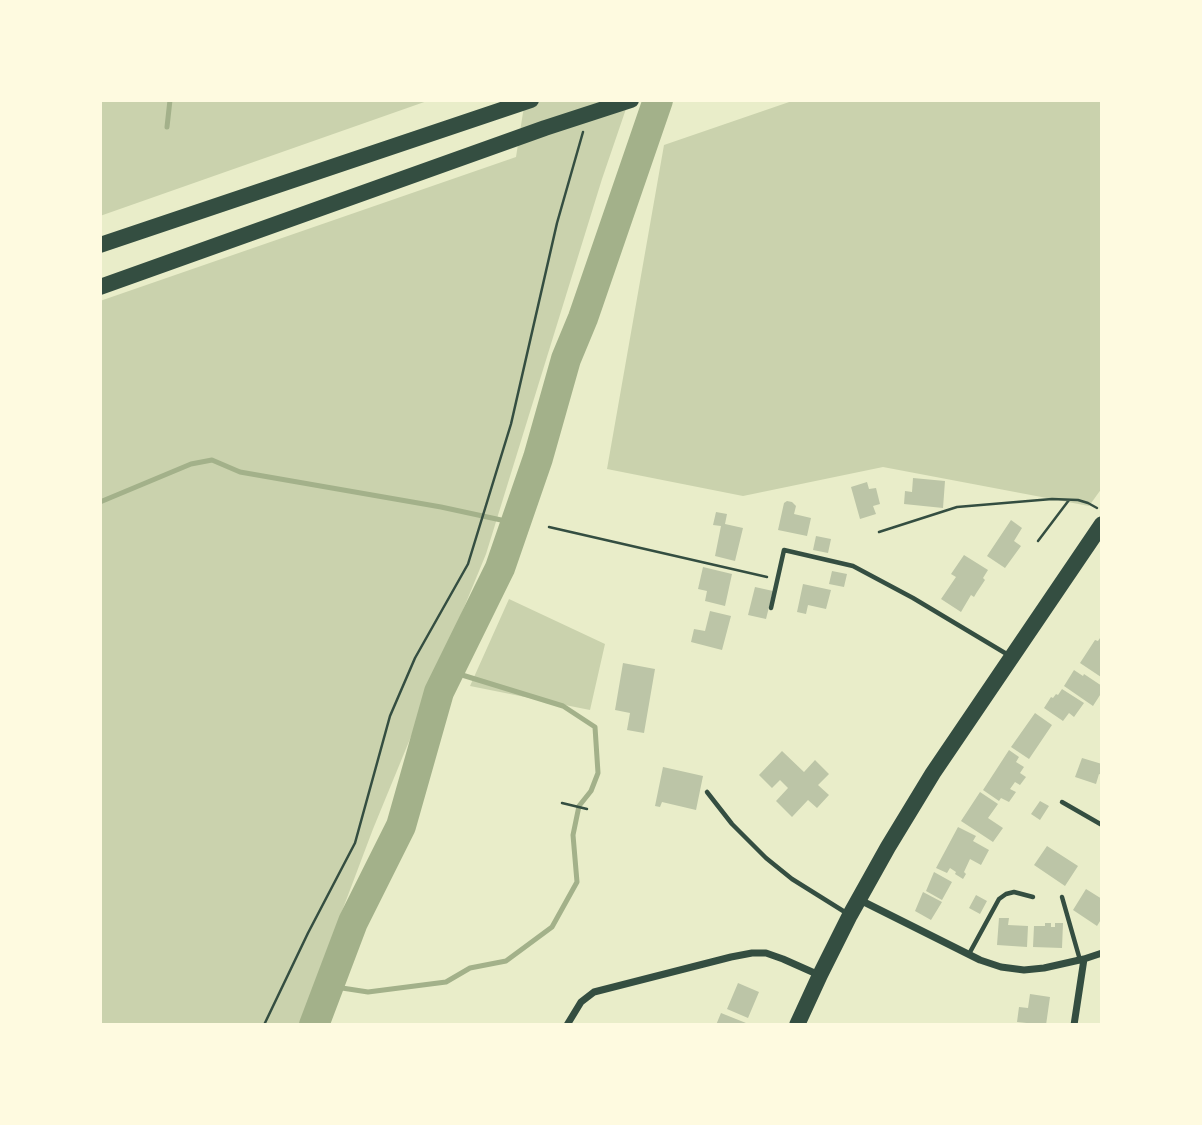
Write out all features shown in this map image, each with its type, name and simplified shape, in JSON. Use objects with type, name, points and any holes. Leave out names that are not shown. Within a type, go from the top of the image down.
[{"type":"highway","points":[[100,245],[531,100]]},
{"type":"highway","points":[[100,287],[545,128],[631,100]]},
{"type":"highway","points":[[797,1025],[850,915],[888,846],[933,773],[1102,524]]},
{"type":"street","points":[[860,899],[969,954],[1001,967],[1024,970],[1082,960],[1102,953]]},
{"type":"street","points":[[567,1025],[581,1002],[594,992],[752,953],[766,953],[820,975]]},
{"type":"street","points":[[1074,1025],[1082,960]]},
{"type":"lane","points":[[771,608],[784,550],[853,566],[913,598],[1012,658]]},
{"type":"lane","points":[[706,792],[732,824],[766,858],[792,879],[850,915]]},
{"type":"lane","points":[[1062,802],[1102,825]]},
{"type":"lane","points":[[969,954],[999,899],[1014,892],[1033,897]]},
{"type":"lane","points":[[1062,897],[1082,960]]},
{"type":"path","points":[[264,1025],[355,842],[390,716],[415,658],[468,564],[511,424],[557,223],[583,132]]},
{"type":"path","points":[[879,532],[957,507],[1024,500],[1069,500],[1088,503],[1102,512]]},
{"type":"path","points":[[1038,541],[1069,500]]},
{"type":"path","points":[[549,527],[777,579]]},
{"type":"path","points":[[562,803],[587,809]]},
{"type":"green space","points":[[100,100],[430,100],[100,216]]},
{"type":"green space","points":[[525,100],[629,100],[486,554],[373,829],[299,1025],[100,1025],[100,301],[516,157]]},
{"type":"green space","points":[[795,100],[1102,100],[1102,488],[1089,506],[883,467],[743,496],[607,469],[664,145]]},
{"type":"green space","points":[[509,599],[605,644],[590,710],[470,686]]},
{"type":"building","points":[[913,478],[945,481],[943,508],[904,504],[905,491],[912,492]]},
{"type":"building","points":[[867,482],[869,489],[876,488],[880,504],[873,506],[876,514],[860,519],[851,487]]},
{"type":"building","points":[[787,501],[796,506],[794,514],[811,518],[807,536],[778,530],[784,503]]},
{"type":"building","points":[[716,512],[727,514],[725,524],[743,528],[735,561],[715,556],[721,526],[713,525]]},
{"type":"building","points":[[1011,520],[1022,528],[1014,541],[1021,546],[1005,568],[987,556]]},
{"type":"building","points":[[816,536],[831,539],[828,553],[813,550]]},
{"type":"building","points":[[964,555],[988,570],[983,578],[985,580],[974,597],[971,595],[961,612],[941,599],[956,577],[951,574]]},
{"type":"building","points":[[703,567],[732,574],[725,606],[705,601],[707,591],[698,589]]},
{"type":"building","points":[[832,571],[847,574],[844,587],[829,584]]},
{"type":"building","points":[[803,584],[831,590],[826,609],[808,605],[806,614],[797,612]]},
{"type":"building","points":[[755,587],[773,591],[766,619],[748,615]]},
{"type":"building","points":[[710,611],[731,616],[722,650],[691,642],[694,629],[705,631]]},
{"type":"building","points":[[1102,635],[1101,677],[1080,663],[1095,640],[1098,641]]},
{"type":"building","points":[[623,663],[655,669],[644,733],[627,730],[630,713],[615,710]]},
{"type":"building","points":[[1074,670],[1102,686],[1102,692],[1093,706],[1064,686]]},
{"type":"building","points":[[1062,689],[1084,703],[1074,717],[1069,713],[1063,721],[1044,708],[1051,697],[1058,695]]},
{"type":"building","points":[[1035,713],[1052,725],[1029,759],[1011,747]]},
{"type":"building","points":[[1009,750],[1019,757],[1016,762],[1024,767],[1020,773],[1026,777],[1020,785],[1015,782],[1010,789],[1016,792],[1009,802],[1001,798],[999,801],[983,790]]},
{"type":"building","points":[[782,751],[804,772],[815,760],[829,774],[818,785],[829,795],[817,808],[808,800],[792,817],[776,801],[788,788],[780,780],[772,788],[759,775]]},
{"type":"building","points":[[1082,758],[1102,764],[1102,775],[1099,774],[1096,784],[1075,777]]},
{"type":"building","points":[[663,767],[703,776],[696,810],[662,802],[660,807],[655,806]]},
{"type":"building","points":[[980,792],[998,804],[988,818],[1003,828],[993,842],[961,821]]},
{"type":"building","points":[[1040,801],[1049,806],[1040,820],[1031,814]]},
{"type":"building","points":[[958,827],[976,836],[973,841],[989,850],[981,865],[970,859],[963,879],[950,868],[947,873],[936,868]]},
{"type":"building","points":[[1047,846],[1078,866],[1065,886],[1034,865]]},
{"type":"building","points":[[934,872],[952,882],[942,900],[926,891]]},
{"type":"building","points":[[1086,889],[1102,899],[1102,918],[1097,926],[1073,910]]},
{"type":"building","points":[[923,892],[942,902],[931,920],[915,911]]},
{"type":"building","points":[[976,895],[987,901],[980,914],[969,908]]},
{"type":"building","points":[[999,918],[1009,918],[1008,925],[1028,926],[1027,947],[997,945]]},
{"type":"building","points":[[1045,923],[1051,923],[1051,927],[1055,927],[1055,923],[1063,923],[1062,948],[1033,947],[1034,926],[1045,926]]},
{"type":"building","points":[[738,983],[759,992],[748,1018],[727,1009]]},
{"type":"building","points":[[1030,994],[1050,997],[1046,1025],[1017,1022],[1019,1007],[1028,1008]]},
{"type":"building","points":[[721,1013],[751,1025],[716,1025]]},
{"type":"waterway","points":[[167,127],[170,100]]},
{"type":"waterway","points":[[314,1025],[353,922],[401,826],[439,692],[500,568],[538,458],[566,359],[583,318],[658,100]]},
{"type":"waterway","points":[[100,502],[191,464],[212,460],[240,472],[441,507],[515,523]]},
{"type":"waterway","points":[[329,986],[368,992],[446,982],[470,968],[506,961],[552,927],[577,882],[573,835],[579,806],[591,791],[598,773],[595,727],[563,706],[449,671]]}]
